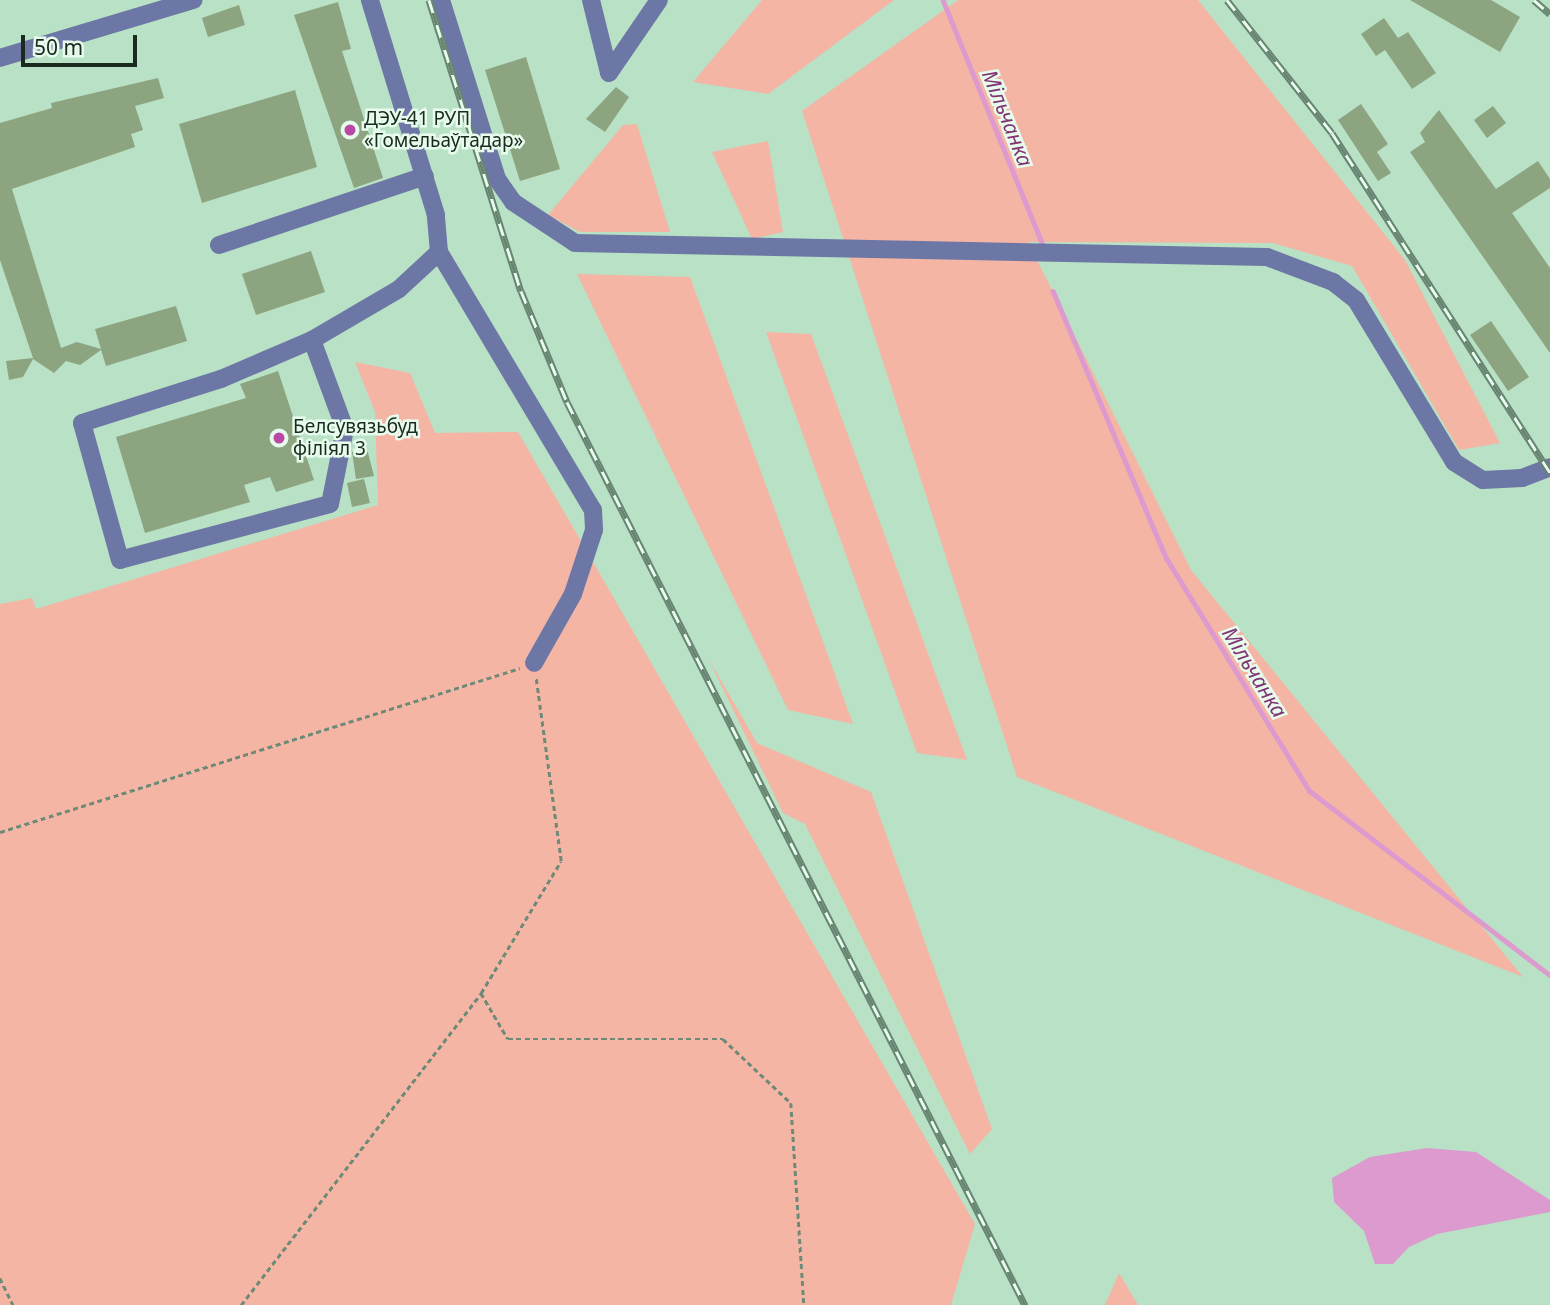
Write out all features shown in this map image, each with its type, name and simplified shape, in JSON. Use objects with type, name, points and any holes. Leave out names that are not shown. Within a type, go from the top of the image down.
[{"type":"street","points":[[0,58],[193,0]]},
{"type":"street","points":[[370,0],[425,176],[439,252],[593,510],[594,530],[573,594],[534,663]]},
{"type":"street","points":[[441,0],[497,179],[513,202],[575,243],[1267,257],[1333,282],[1356,300],[1454,462],[1482,480],[1522,478],[1550,467]]},
{"type":"street","points":[[591,0],[609,74],[659,0]]},
{"type":"street","points":[[219,245],[425,176]]},
{"type":"street","points":[[312,340],[345,429],[330,504],[120,560],[82,423],[221,379],[312,340],[399,289],[439,252]]},
{"type":"path","points":[[0,832],[534,663],[561,861],[481,993],[242,1305]]},
{"type":"path","points":[[481,993],[508,1039],[723,1039],[791,1103],[804,1305]]},
{"type":"path","points":[[0,1278],[13,1305]]},
{"type":"shaded area","points":[[762,0],[894,0],[768,94],[693,82]]},
{"type":"shaded area","points":[[958,0],[1198,0],[1405,260],[1500,443],[1459,450],[1352,266],[1273,243],[1028,242],[1191,570],[1523,977],[1017,777],[802,111]]},
{"type":"shaded area","points":[[637,124],[670,232],[580,232],[548,215],[623,125]]},
{"type":"shaded area","points":[[768,141],[783,232],[752,239],[712,152]]},
{"type":"shaded area","points":[[577,274],[690,277],[853,724],[788,710]]},
{"type":"shaded area","points":[[766,332],[811,334],[967,760],[917,753]]},
{"type":"shaded area","points":[[355,362],[410,373],[435,433],[518,432],[975,1224],[951,1305],[0,1305],[0,604],[32,598],[36,609],[378,505],[375,412]]},
{"type":"shaded area","points":[[708,658],[757,743],[871,792],[992,1129],[970,1154],[805,824],[783,813]]},
{"type":"shaded area","points":[[1427,1148],[1476,1152],[1550,1200],[1550,1212],[1437,1234],[1409,1247],[1393,1264],[1375,1264],[1364,1231],[1334,1202],[1332,1178],[1370,1157]]},
{"type":"shaded area","points":[[1119,1273],[1138,1305],[1105,1305]]},
{"type":"building","points":[[1410,0],[1491,0],[1520,17],[1500,52]]},
{"type":"building","points":[[338,2],[351,49],[342,51],[383,178],[354,188],[294,15]]},
{"type":"building","points":[[239,5],[245,25],[208,37],[202,18]]},
{"type":"building","points":[[1384,18],[1398,38],[1408,32],[1436,73],[1412,89],[1385,50],[1376,56],[1361,34]]},
{"type":"building","points":[[526,57],[560,169],[520,181],[485,70]]},
{"type":"building","points":[[158,78],[164,98],[135,106],[143,130],[131,134],[135,147],[12,189],[61,348],[77,342],[101,349],[95,329],[176,306],[187,341],[106,366],[101,350],[80,365],[66,361],[54,373],[33,359],[23,377],[9,380],[6,361],[33,358],[0,260],[0,123],[52,108],[51,103]]},
{"type":"building","points":[[616,87],[629,97],[605,132],[586,119]]},
{"type":"building","points":[[295,90],[317,167],[202,203],[179,124]]},
{"type":"building","points":[[1361,104],[1388,144],[1377,152],[1391,173],[1378,181],[1338,120]]},
{"type":"building","points":[[1493,106],[1506,123],[1487,138],[1474,120]]},
{"type":"building","points":[[1439,110],[1496,189],[1538,161],[1550,179],[1550,188],[1512,213],[1550,268],[1550,353],[1410,152],[1425,142],[1420,133]]},
{"type":"building","points":[[311,251],[325,292],[256,315],[242,274]]},
{"type":"building","points":[[1491,321],[1529,377],[1508,391],[1470,335]]},
{"type":"building","points":[[278,371],[314,480],[276,492],[270,477],[244,485],[250,502],[145,533],[116,437],[246,398],[240,384]]},
{"type":"building","points":[[367,449],[374,476],[356,479],[352,452]]},
{"type":"building","points":[[364,479],[370,503],[352,507],[347,483]]},
{"type":"waterway","name":"Мільчанка","points":[[943,0],[1044,248]]},
{"type":"waterway","name":"Мільчанка","points":[[1053,291],[1167,559],[1310,791],[1550,975]]},
{"type":"railway","points":[[429,0],[521,291],[567,402],[1025,1305]]},
{"type":"railway","points":[[1227,0],[1332,133],[1550,473]]},
{"type":"railway","points":[[1534,0],[1550,14]]},
{"type":"place","name":"ДЭУ-41 РУП «Гомельаўтадар»","points":[[350,130]]},
{"type":"place","name":"Белсувязьбуд філіял 3","points":[[279,438]]}]
